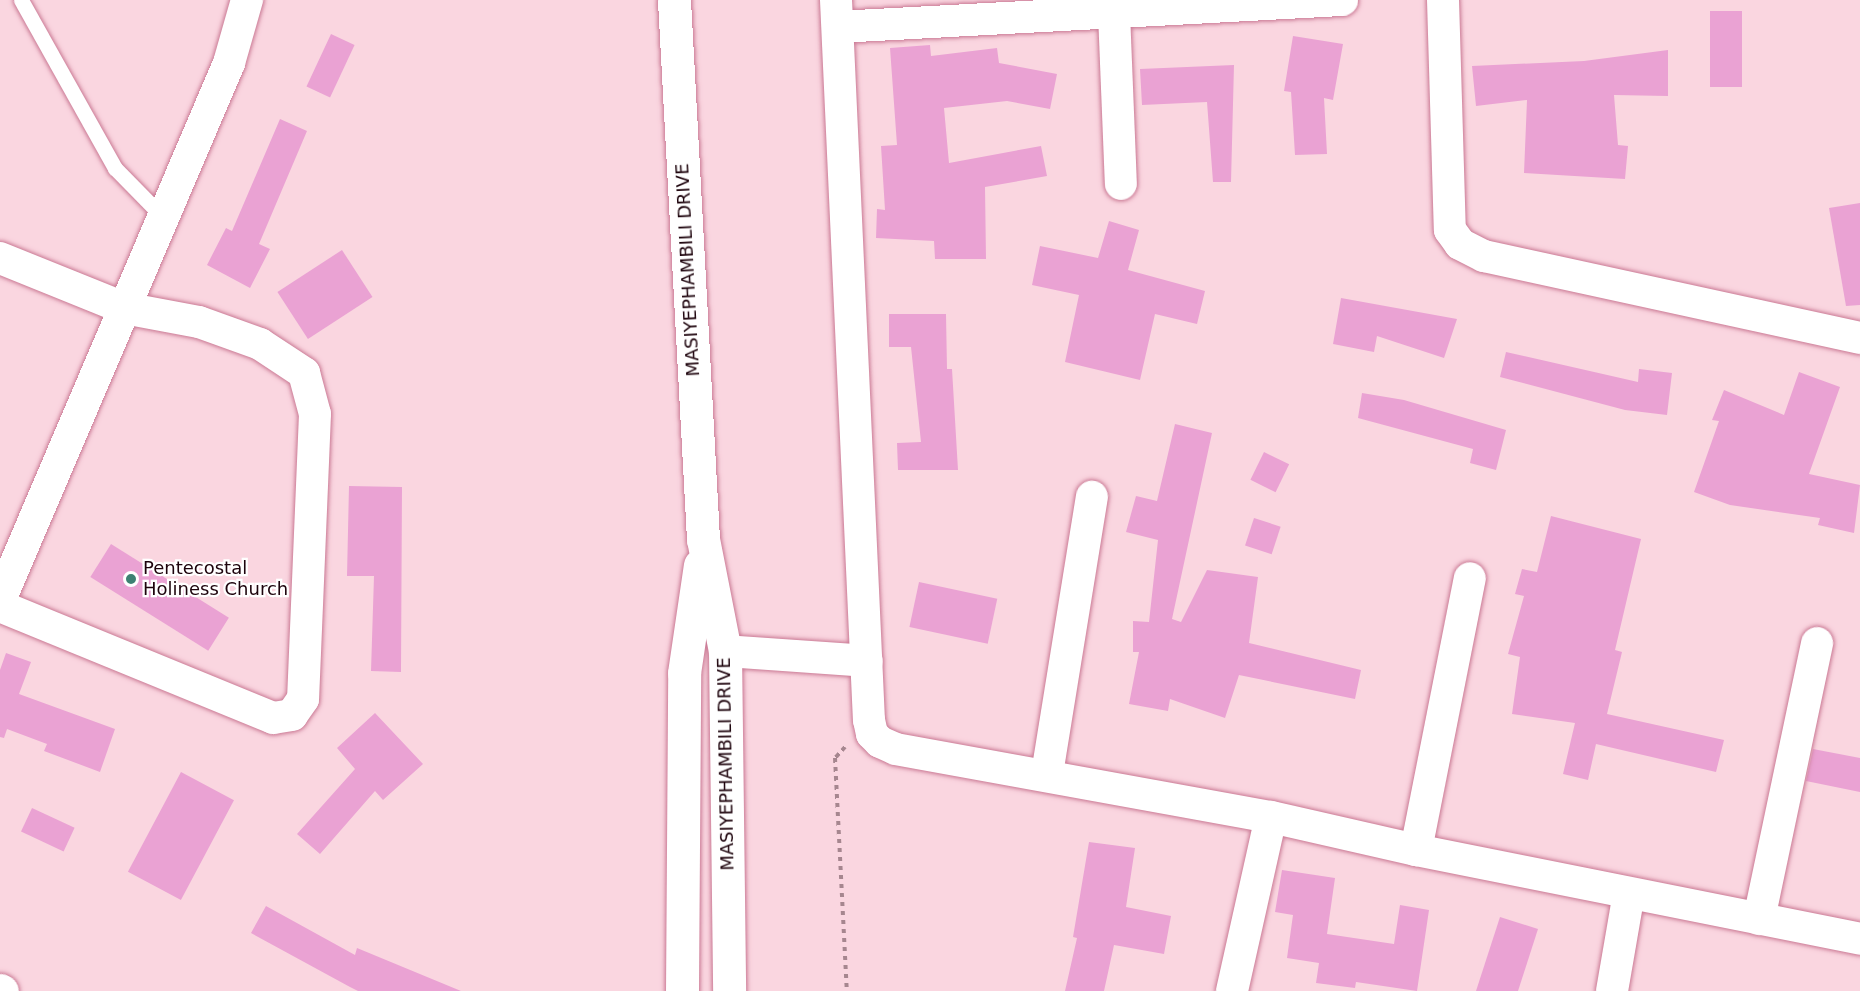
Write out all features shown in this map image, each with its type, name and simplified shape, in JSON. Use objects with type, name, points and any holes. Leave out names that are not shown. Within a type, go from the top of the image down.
[{"type":"main road","name":"MASIYEPHAMBILI DRIVE","points":[[674,0],[703,539],[725,651],[729,991]]},
{"type":"main road","name":"MASIYEPHAMBILI DRIVE","points":[[682,991],[684,673],[703,539]]},
{"type":"street","points":[[0,600],[229,63],[247,0]]},
{"type":"street","points":[[1342,0],[1114,13],[837,13],[872,734],[896,749],[1047,774],[1271,817],[1416,850],[1860,939]]},
{"type":"street","points":[[1443,0],[1450,230],[1460,244],[1484,256],[1860,338]]},
{"type":"street","points":[[1114,13],[1121,184]]},
{"type":"street","points":[[0,258],[124,308],[199,322],[229,333],[268,348],[304,373],[315,414],[303,699],[292,715],[273,718],[0,606]]},
{"type":"street","points":[[1047,774],[1092,497]]},
{"type":"street","points":[[1416,850],[1470,578]]},
{"type":"street","points":[[1759,919],[1817,643]]},
{"type":"street","points":[[725,651],[867,661]]},
{"type":"street","points":[[1232,991],[1271,817]]},
{"type":"street","points":[[1612,991],[1629,893]]},
{"type":"lane","points":[[21,0],[115,168],[163,217]]},
{"type":"path","points":[[847,991],[835,758],[847,745],[872,734]]},
{"type":"building","points":[[1710,11],[1742,11],[1742,87],[1710,87]]},
{"type":"building","points":[[331,34],[355,45],[330,98],[306,87]]},
{"type":"building","points":[[1293,36],[1343,44],[1333,100],[1324,98],[1327,154],[1295,155],[1291,92],[1284,91]]},
{"type":"building","points":[[930,45],[931,56],[997,48],[999,63],[1057,74],[1050,109],[1007,101],[944,108],[949,163],[1041,146],[1047,176],[985,187],[986,259],[935,259],[934,241],[876,238],[877,209],[885,210],[881,146],[897,145],[890,48]]},
{"type":"building","points":[[1668,50],[1668,96],[1614,95],[1618,145],[1628,146],[1625,179],[1524,173],[1527,100],[1476,106],[1472,66],[1584,61]]},
{"type":"building","points":[[1234,65],[1231,182],[1213,182],[1207,102],[1142,105],[1140,69]]},
{"type":"building","points":[[280,119],[307,131],[259,244],[270,249],[250,288],[207,265],[226,228],[232,231]]},
{"type":"building","points":[[1860,203],[1860,305],[1846,306],[1829,208]]},
{"type":"building","points":[[1109,221],[1139,230],[1128,270],[1205,291],[1197,324],[1155,314],[1140,380],[1065,362],[1079,295],[1032,285],[1040,246],[1098,258]]},
{"type":"building","points":[[342,250],[372,297],[308,339],[277,292]]},
{"type":"building","points":[[1341,298],[1457,319],[1444,358],[1377,336],[1374,352],[1333,344]]},
{"type":"building","points":[[889,314],[946,314],[947,369],[952,369],[958,470],[898,470],[897,443],[921,442],[911,347],[889,347]]},
{"type":"building","points":[[1506,352],[1638,382],[1639,369],[1672,373],[1667,415],[1625,410],[1500,377]]},
{"type":"building","points":[[1799,372],[1840,387],[1809,474],[1860,485],[1854,533],[1818,525],[1820,518],[1730,505],[1694,492],[1719,421],[1712,420],[1724,390],[1784,415]]},
{"type":"building","points":[[1362,393],[1404,400],[1506,430],[1496,470],[1470,463],[1473,449],[1358,418]]},
{"type":"building","points":[[1175,424],[1212,433],[1172,619],[1181,622],[1207,570],[1258,577],[1249,643],[1361,670],[1355,699],[1239,675],[1225,718],[1170,699],[1168,711],[1129,704],[1139,652],[1133,652],[1133,621],[1149,622],[1158,540],[1126,532],[1136,496],[1157,501]]},
{"type":"building","points":[[1264,452],[1289,464],[1276,492],[1250,480]]},
{"type":"building","points":[[349,486],[402,487],[401,672],[371,671],[374,576],[347,576]]},
{"type":"building","points":[[1551,516],[1641,539],[1615,650],[1622,652],[1607,714],[1724,740],[1716,772],[1596,744],[1588,780],[1563,774],[1575,723],[1512,714],[1520,657],[1508,654],[1524,596],[1515,594],[1522,569],[1537,572]]},
{"type":"building","points":[[1254,518],[1281,527],[1272,554],[1245,546]]},
{"type":"building","points":[[111,544],[229,618],[208,651],[90,577]]},
{"type":"building","points":[[919,582],[997,599],[988,644],[909,627]]},
{"type":"building","points":[[6,653],[31,662],[19,694],[115,729],[100,772],[44,751],[47,744],[7,729],[4,738],[0,737],[0,670]]},
{"type":"building","points":[[375,713],[423,764],[383,800],[375,791],[320,854],[297,834],[355,769],[337,748]]},
{"type":"building","points":[[1813,749],[1860,758],[1860,792],[1806,781]]},
{"type":"building","points":[[181,772],[234,800],[181,900],[128,872]]},
{"type":"building","points":[[32,808],[75,828],[64,851],[21,832]]},
{"type":"building","points":[[1089,842],[1135,848],[1126,907],[1171,916],[1164,954],[1114,945],[1104,991],[1065,991],[1077,938],[1073,937]]},
{"type":"building","points":[[1282,870],[1335,878],[1327,934],[1394,944],[1400,905],[1429,910],[1417,991],[1356,982],[1355,988],[1316,983],[1319,963],[1287,958],[1293,915],[1275,912]]},
{"type":"building","points":[[266,906],[355,955],[357,948],[461,991],[358,991],[251,933]]},
{"type":"building","points":[[1500,917],[1538,929],[1518,991],[1476,991]]},
{"type":"place","name":"Pentecostal Holiness Church","points":[[131,579]]}]
